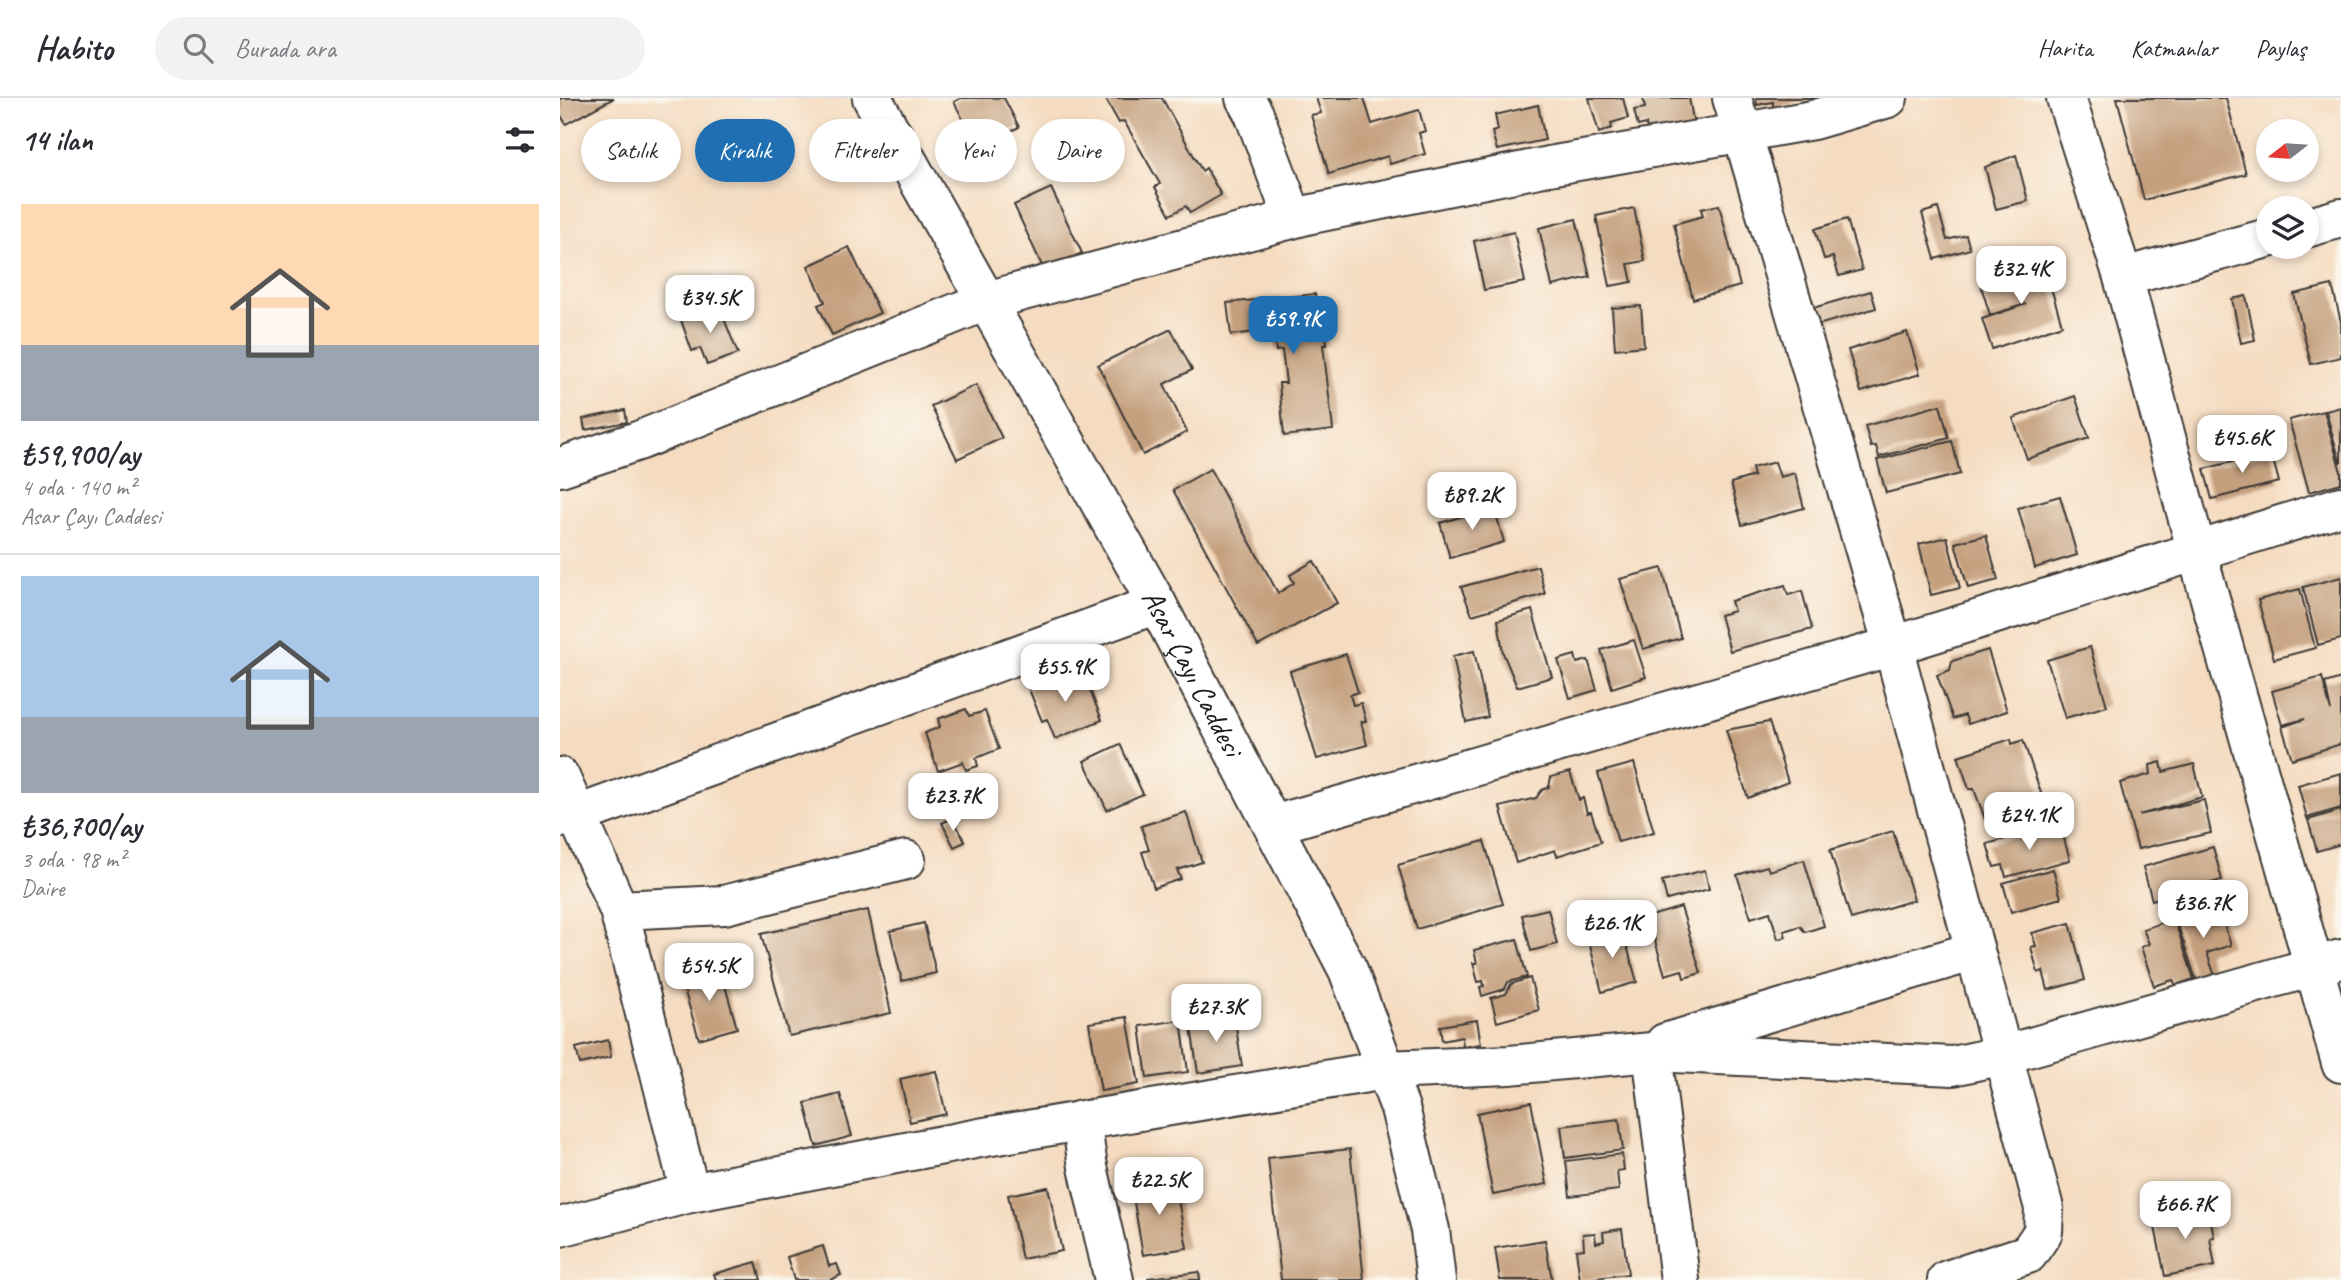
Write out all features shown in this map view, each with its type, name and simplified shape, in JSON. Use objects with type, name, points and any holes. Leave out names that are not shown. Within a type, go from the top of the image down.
[{"type":"street","name":"Asar Çayı Caddesi","points":[[872,98],[1157,604],[1348,970],[1400,1108],[1430,1230],[1436,1280]]},
{"type":"street","points":[[1244,98],[1254,114],[1293,218]]},
{"type":"street","points":[[560,467],[651,436],[986,300],[1293,218],[1549,166],[1737,115],[1813,120],[1888,98]]},
{"type":"street","points":[[2067,98],[2123,277],[2196,549],[2328,963],[2341,1063]]},
{"type":"street","points":[[1737,115],[1893,646],[2044,1208],[2043,1232],[2028,1254],[1947,1280]]},
{"type":"street","points":[[2319,224],[2341,218]]},
{"type":"street","points":[[2123,277],[2256,241]]},
{"type":"street","points":[[1273,825],[1893,646],[2196,549],[2341,506]]},
{"type":"street","points":[[568,817],[1157,604]]},
{"type":"street","points":[[560,776],[568,817],[619,910],[690,1193]]},
{"type":"street","points":[[619,910],[724,905],[906,860]]},
{"type":"street","points":[[1639,1053],[1975,951]]},
{"type":"street","points":[[560,1227],[690,1193],[1081,1121],[1385,1070],[1509,1065],[1639,1053],[1953,1066],[2003,1055],[2328,963]]},
{"type":"street","points":[[1639,1053],[1680,1280]]},
{"type":"street","points":[[1081,1121],[1088,1167],[1114,1280]]},
{"type":"building","points":[[560,98],[614,98],[566,124],[560,114]]},
{"type":"building","points":[[961,98],[1004,98],[1015,119],[963,119],[954,102]]},
{"type":"building","points":[[1105,98],[1162,98],[1202,171],[1206,168],[1221,195],[1190,213],[1186,206],[1170,215],[1155,187],[1160,184],[1125,119],[1117,119]]},
{"type":"building","points":[[1316,98],[1364,98],[1372,124],[1419,110],[1425,131],[1419,133],[1425,154],[1390,164],[1388,156],[1329,174],[1311,115],[1321,113]]},
{"type":"building","points":[[1589,98],[1623,98],[1628,118],[1611,123],[1612,128],[1599,133]]},
{"type":"building","points":[[1643,98],[1689,98],[1695,130],[1649,140],[1646,124],[1638,126],[1634,110],[1645,108]]},
{"type":"building","points":[[1756,98],[1818,99],[1773,107],[1773,102],[1757,105]]},
{"type":"building","points":[[2117,98],[2226,98],[2246,174],[2144,200]]},
{"type":"building","points":[[1538,105],[1545,140],[1497,150],[1492,132],[1498,130],[1495,115]]},
{"type":"building","points":[[2016,155],[2028,201],[1996,209],[1985,167]]},
{"type":"building","points":[[1051,188],[1082,253],[1044,270],[1014,205]]},
{"type":"building","points":[[1719,205],[1740,286],[1693,299],[1674,224],[1703,216],[1701,209]]},
{"type":"building","points":[[1634,208],[1645,261],[1628,264],[1632,282],[1610,286],[1596,216]]},
{"type":"building","points":[[1938,208],[1947,240],[1966,235],[1970,249],[1935,259],[1922,213]]},
{"type":"building","points":[[1576,219],[1590,277],[1552,286],[1539,228]]},
{"type":"building","points":[[1847,219],[1862,270],[1839,276],[1833,257],[1824,259],[1815,229]]},
{"type":"building","points":[[1514,232],[1525,282],[1484,290],[1474,241]]},
{"type":"building","points":[[849,247],[880,313],[832,335],[818,305],[825,302],[808,266]]},
{"type":"building","points":[[2051,263],[2056,278],[2049,281],[2062,325],[1992,349],[1982,319],[2026,304],[1990,315],[1981,286]]},
{"type":"building","points":[[2332,285],[2341,322],[2341,357],[2311,364],[2294,294]]},
{"type":"building","points":[[1871,291],[1876,308],[1818,325],[1813,308]]},
{"type":"building","points":[[1315,294],[1317,311],[1323,310],[1327,345],[1323,345],[1333,430],[1284,436],[1279,383],[1286,383],[1282,350],[1276,351],[1275,337],[1257,339],[1256,332],[1231,335],[1227,303]]},
{"type":"building","points":[[2246,296],[2255,340],[2241,343],[2232,299]]},
{"type":"building","points":[[719,306],[738,354],[707,365],[700,348],[692,351],[681,320]]},
{"type":"building","points":[[1641,306],[1644,346],[1615,349],[1612,308]]},
{"type":"building","points":[[1171,329],[1192,370],[1164,384],[1187,432],[1143,455],[1098,365]]},
{"type":"building","points":[[1907,332],[1920,374],[1861,392],[1848,350]]},
{"type":"building","points":[[976,385],[1002,438],[957,459],[931,406]]},
{"type":"building","points":[[2075,396],[2089,438],[2027,459],[2013,418]]},
{"type":"building","points":[[1940,405],[1949,438],[1879,457],[1876,446],[1871,447],[1865,426]]},
{"type":"building","points":[[2341,407],[2341,462],[2340,462],[2326,411]]},
{"type":"building","points":[[625,410],[627,422],[585,430],[583,419]]},
{"type":"building","points":[[2324,411],[2341,472],[2341,483],[2309,492],[2289,420]]},
{"type":"building","points":[[1952,441],[1960,474],[1886,493],[1877,460]]},
{"type":"building","points":[[2271,452],[2279,482],[2212,499],[2204,469]]},
{"type":"building","points":[[1775,462],[1780,477],[1795,473],[1804,508],[1742,525],[1731,483],[1754,476],[1752,468]]},
{"type":"building","points":[[1210,469],[1278,593],[1294,583],[1290,575],[1314,561],[1337,603],[1258,646],[1173,490]]},
{"type":"building","points":[[2060,496],[2077,555],[2035,568],[2018,508]]},
{"type":"building","points":[[1494,507],[1504,542],[1450,558],[1440,523]]},
{"type":"building","points":[[1986,535],[1998,580],[1968,588],[1955,543]]},
{"type":"building","points":[[1947,537],[1960,588],[1931,595],[1919,544]]},
{"type":"building","points":[[1538,566],[1545,594],[1472,615],[1461,587]]},
{"type":"building","points":[[1662,568],[1681,638],[1643,649],[1620,579]]},
{"type":"building","points":[[2341,577],[2341,639],[2318,645],[2303,587]]},
{"type":"building","points":[[1785,585],[1788,595],[1802,591],[1812,629],[1730,651],[1720,615],[1734,611],[1731,601]]},
{"type":"building","points":[[2300,589],[2315,648],[2274,659],[2258,600]]},
{"type":"building","points":[[1532,610],[1552,677],[1517,687],[1503,653],[1498,620]]},
{"type":"building","points":[[1634,640],[1646,677],[1612,688],[1601,650]]},
{"type":"building","points":[[2090,647],[2107,706],[2065,718],[2047,660]]},
{"type":"building","points":[[1988,650],[2007,711],[1968,724],[1965,715],[1953,719],[1937,675],[1950,670],[1952,661]]},
{"type":"building","points":[[1474,651],[1488,717],[1466,722],[1453,656]]},
{"type":"building","points":[[1346,654],[1358,692],[1350,695],[1353,705],[1361,703],[1366,721],[1361,722],[1367,745],[1317,759],[1290,671]]},
{"type":"building","points":[[1575,655],[1577,663],[1588,660],[1597,690],[1570,698],[1558,660]]},
{"type":"building","points":[[1063,673],[1065,678],[1073,675],[1076,682],[1085,678],[1102,720],[1055,739],[1047,719],[1042,721],[1028,687]]},
{"type":"building","points":[[2322,677],[2331,711],[2325,683],[2341,678],[2341,744],[2292,759],[2282,727],[2305,719],[2282,725],[2272,691]]},
{"type":"building","points":[[966,709],[969,716],[985,711],[999,749],[976,758],[978,766],[966,770],[963,762],[938,771],[925,733],[940,727],[938,719]]},
{"type":"building","points":[[1769,722],[1788,782],[1748,798],[1726,730]]},
{"type":"building","points":[[2011,739],[2012,744],[2023,740],[2043,799],[1985,819],[1974,789],[1969,789],[1958,756]]},
{"type":"building","points":[[1120,744],[1143,794],[1107,810],[1084,761]]},
{"type":"building","points":[[2161,762],[2163,772],[2194,764],[2202,797],[2139,815],[2204,800],[2211,833],[2138,849],[2120,783],[2151,774],[2150,765]]},
{"type":"building","points":[[1634,763],[1654,832],[1618,842],[1598,773]]},
{"type":"building","points":[[1570,772],[1579,800],[1583,798],[1587,813],[1591,812],[1601,842],[1557,856],[1555,850],[1516,863],[1500,807],[1536,798],[1542,790],[1549,787],[1551,777]]},
{"type":"building","points":[[2341,773],[2341,808],[2307,818],[2298,785]]},
{"type":"building","points":[[2341,810],[2341,844],[2317,851],[2308,820]]},
{"type":"building","points":[[1186,812],[1202,862],[1177,870],[1181,879],[1154,888],[1142,852],[1149,850],[1141,826]]},
{"type":"building","points":[[953,818],[965,842],[954,847],[942,823]]},
{"type":"building","points":[[2061,828],[2070,860],[2006,877],[2003,865],[1994,867],[1987,844],[2041,829],[2043,833]]},
{"type":"building","points":[[1893,831],[1914,900],[1851,919],[1830,850]]},
{"type":"building","points":[[1484,841],[1503,904],[1417,929],[1398,865]]},
{"type":"building","points":[[2213,847],[2222,880],[2152,900],[2143,867]]},
{"type":"building","points":[[1804,860],[1824,926],[1805,932],[1800,926],[1784,931],[1786,937],[1778,939],[1770,912],[1751,918],[1737,875],[1767,866],[1769,871]]},
{"type":"building","points":[[2053,869],[2061,898],[2011,912],[2003,883]]},
{"type":"building","points":[[1705,870],[1709,889],[1667,900],[1662,881]]},
{"type":"building","points":[[1681,907],[1701,973],[1684,978],[1682,970],[1665,975],[1648,917]]},
{"type":"building","points":[[2211,907],[2216,921],[2222,919],[2231,945],[2207,953],[2215,976],[2197,982],[2176,920]]},
{"type":"building","points":[[1548,909],[1557,944],[1531,951],[1522,915]]},
{"type":"building","points":[[868,910],[891,1013],[789,1036],[761,934]]},
{"type":"building","points":[[2174,919],[2194,979],[2176,985],[2173,980],[2154,986],[2141,947],[2149,944],[2143,929]]},
{"type":"building","points":[[924,923],[936,973],[902,981],[890,931]]},
{"type":"building","points":[[2070,923],[2085,980],[2048,990],[2043,971],[2038,973],[2031,947],[2036,946],[2032,933]]},
{"type":"building","points":[[1622,928],[1637,982],[1602,992],[1588,938]]},
{"type":"building","points":[[1517,939],[1527,977],[1508,982],[1505,989],[1482,996],[1480,987],[1484,986],[1483,981],[1478,982],[1473,963],[1477,963],[1474,950]]},
{"type":"building","points":[[720,968],[737,1028],[699,1039],[681,979]]},
{"type":"building","points":[[1530,978],[1539,1010],[1497,1022],[1491,998],[1506,994],[1511,984]]},
{"type":"building","points":[[1234,1014],[1242,1066],[1198,1073],[1190,1021]]},
{"type":"building","points":[[1127,1017],[1139,1084],[1101,1091],[1089,1023]]},
{"type":"building","points":[[1181,1020],[1188,1072],[1147,1078],[1140,1026]]},
{"type":"building","points":[[1477,1020],[1481,1044],[1463,1047],[1462,1037],[1442,1041],[1440,1026]]},
{"type":"building","points":[[608,1040],[611,1057],[580,1064],[576,1048]]},
{"type":"building","points":[[936,1071],[946,1114],[910,1122],[900,1079]]},
{"type":"building","points":[[840,1094],[852,1136],[816,1146],[805,1103]]},
{"type":"building","points":[[1531,1102],[1547,1184],[1493,1195],[1477,1113]]},
{"type":"building","points":[[1619,1119],[1623,1150],[1565,1158],[1561,1126]]},
{"type":"building","points":[[1350,1149],[1364,1280],[1281,1280],[1268,1158]]},
{"type":"building","points":[[1622,1154],[1624,1170],[1617,1171],[1619,1190],[1570,1196],[1566,1161]]},
{"type":"building","points":[[1174,1178],[1187,1248],[1143,1255],[1131,1185]]},
{"type":"building","points":[[1048,1187],[1062,1251],[1022,1259],[1008,1195]]},
{"type":"building","points":[[2208,1206],[2214,1237],[2210,1238],[2215,1266],[2165,1276],[2153,1217]]},
{"type":"building","points":[[1622,1229],[1628,1274],[1580,1280],[1576,1250],[1584,1249],[1583,1234],[1595,1233],[1596,1243],[1604,1241],[1603,1232]]},
{"type":"building","points":[[1545,1240],[1552,1280],[1500,1280],[1495,1248]]},
{"type":"building","points":[[823,1246],[829,1266],[837,1264],[841,1275],[830,1280],[794,1280],[787,1257]]},
{"type":"building","points":[[756,1262],[761,1280],[716,1280],[714,1274]]},
{"type":"building","points":[[1199,1272],[1200,1280],[1148,1280],[1148,1278]]}]
